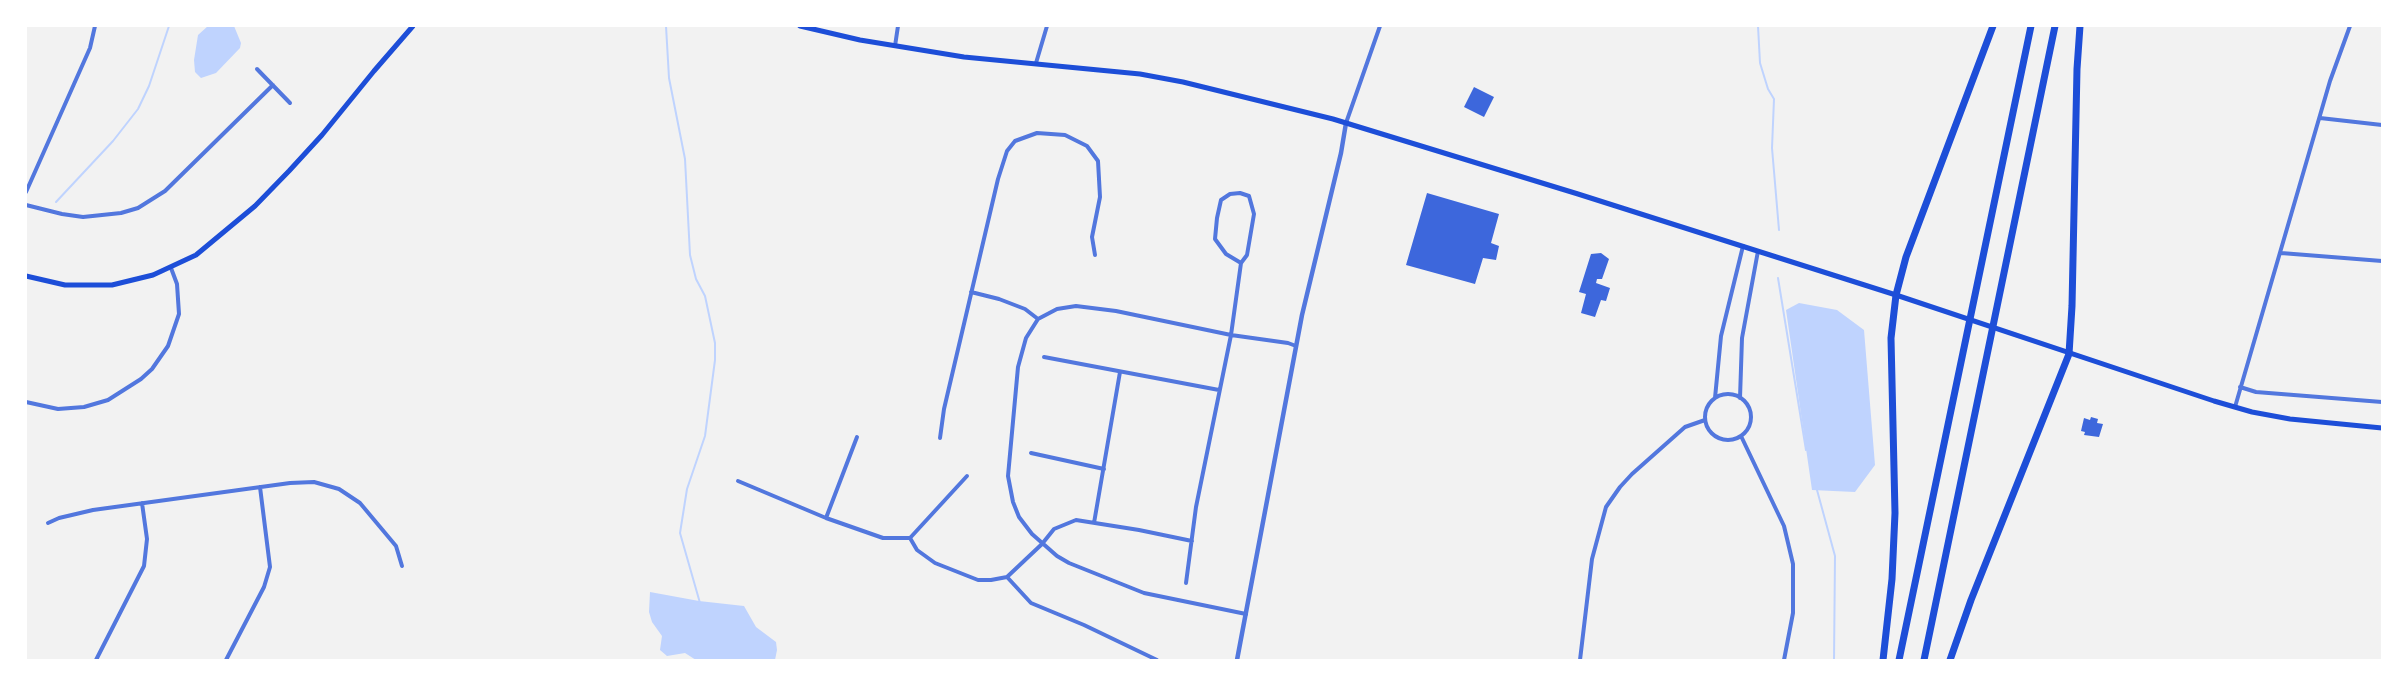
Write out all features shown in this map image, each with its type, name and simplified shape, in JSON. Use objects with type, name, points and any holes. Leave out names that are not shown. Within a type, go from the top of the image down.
[{"type":"highway","points":[[1883,660],[1892,579],[1895,513],[1891,338],[1896,295],[1906,258],[1993,26]]},
{"type":"highway","points":[[1899,660],[2031,26]]},
{"type":"highway","points":[[1924,660],[2055,26]]},
{"type":"highway","points":[[1950,660],[1971,600],[2069,354],[2080,26]]},
{"type":"main road","points":[[26,276],[65,285],[96,286],[136,280],[171,268],[196,255],[255,206],[322,135],[387,54],[413,26]]},
{"type":"main road","points":[[800,26],[895,46],[964,57],[1140,74],[1183,82],[1346,123],[1743,246],[1930,306],[2069,354],[2235,406],[2290,419],[2382,428]]},
{"type":"street","points":[[26,192],[90,48],[95,26]]},
{"type":"street","points":[[895,46],[898,26]]},
{"type":"street","points":[[1036,63],[1047,26]]},
{"type":"street","points":[[1237,660],[1296,346],[1346,123],[1380,26]]},
{"type":"street","points":[[2235,406],[2339,51],[2350,26]]},
{"type":"street","points":[[257,69],[290,103]]},
{"type":"street","points":[[26,205],[83,217],[121,213],[138,208],[165,191],[273,85]]},
{"type":"street","points":[[2320,118],[2382,125]]},
{"type":"street","points":[[940,438],[944,409],[998,179],[1007,152],[1016,141],[1037,133],[1065,135],[1087,146],[1098,161],[1100,197],[1092,237],[1095,255]]},
{"type":"street","points":[[1186,583],[1196,507],[1231,335],[1241,263],[1247,255],[1254,214],[1249,196],[1240,193],[1230,194],[1221,200],[1215,239],[1226,254],[1241,263]]},
{"type":"street","points":[[1715,398],[1730,395],[1740,398],[1747,405],[1750,419],[1748,429],[1741,436],[1731,440],[1716,437],[1708,429],[1705,420],[1706,410],[1715,398],[1722,336],[1743,246]]},
{"type":"street","points":[[1740,398],[1742,338],[1758,251]]},
{"type":"street","points":[[2281,253],[2382,261]]},
{"type":"street","points":[[26,402],[58,409],[84,407],[108,400],[141,379],[152,369],[168,346],[179,314],[177,284],[171,268]]},
{"type":"street","points":[[971,292],[1016,306],[1038,319]]},
{"type":"street","points":[[1246,614],[1168,600],[1144,593],[1069,563],[1042,544],[1019,517],[1013,502],[1008,476],[1018,368],[1026,338],[1038,319],[1057,309],[1076,306],[1296,346]]},
{"type":"street","points":[[1044,357],[1219,390]]},
{"type":"street","points":[[1094,523],[1120,372]]},
{"type":"street","points":[[2240,387],[2256,392],[2382,402]]},
{"type":"street","points":[[1580,660],[1592,559],[1606,507],[1620,486],[1685,427],[1705,420]]},
{"type":"street","points":[[1741,436],[1784,526],[1793,564],[1793,613],[1784,660]]},
{"type":"street","points":[[826,518],[857,437]]},
{"type":"street","points":[[1031,453],[1104,469]]},
{"type":"street","points":[[738,481],[826,518],[882,538],[910,538],[967,476]]},
{"type":"street","points":[[48,523],[74,513],[290,483],[314,482],[347,493],[372,515],[396,546],[402,566]]},
{"type":"street","points":[[226,660],[264,587],[270,567],[260,487]]},
{"type":"street","points":[[96,660],[144,566],[147,539],[142,503]]},
{"type":"street","points":[[910,538],[917,550],[935,563],[978,580],[1007,577],[1042,544],[1054,529],[1077,520],[1192,541]]},
{"type":"street","points":[[1007,577],[1031,603],[1084,625],[1157,660]]},
{"type":"water","points":[[208,26],[234,26],[241,43],[240,48],[216,73],[201,78],[195,72],[194,60],[198,35]]},
{"type":"water","points":[[1799,303],[1837,310],[1864,330],[1875,465],[1855,492],[1812,490],[1786,310]]},
{"type":"water","points":[[650,592],[744,606],[756,627],[776,642],[775,660],[696,660],[685,653],[667,656],[660,650],[662,636],[652,622],[649,612]]},
{"type":"building","points":[[1474,87],[1494,97],[1484,117],[1464,107]]},
{"type":"building","points":[[1427,193],[1499,214],[1491,243],[1499,246],[1496,260],[1483,258],[1475,284],[1406,265]]},
{"type":"building","points":[[1601,253],[1609,259],[1602,279],[1597,279],[1596,283],[1610,288],[1606,301],[1601,300],[1595,317],[1581,313],[1586,294],[1579,292],[1591,254]]},
{"type":"building","points":[[2091,417],[2098,419],[2097,423],[2103,424],[2099,437],[2084,435],[2085,432],[2081,431],[2084,418],[2090,420]]},
{"type":"waterway","points":[[56,202],[113,141],[138,109],[149,86],[169,26]]},
{"type":"waterway","points":[[666,26],[669,78],[685,159],[690,255],[696,279],[705,296],[715,343],[715,360],[705,436],[687,489],[680,533],[700,603]]},
{"type":"waterway","points":[[1758,26],[1760,63],[1768,89],[1774,99],[1772,148],[1779,230]]},
{"type":"waterway","points":[[1778,278],[1806,450]]},
{"type":"waterway","points":[[1817,490],[1835,556],[1834,660]]}]
